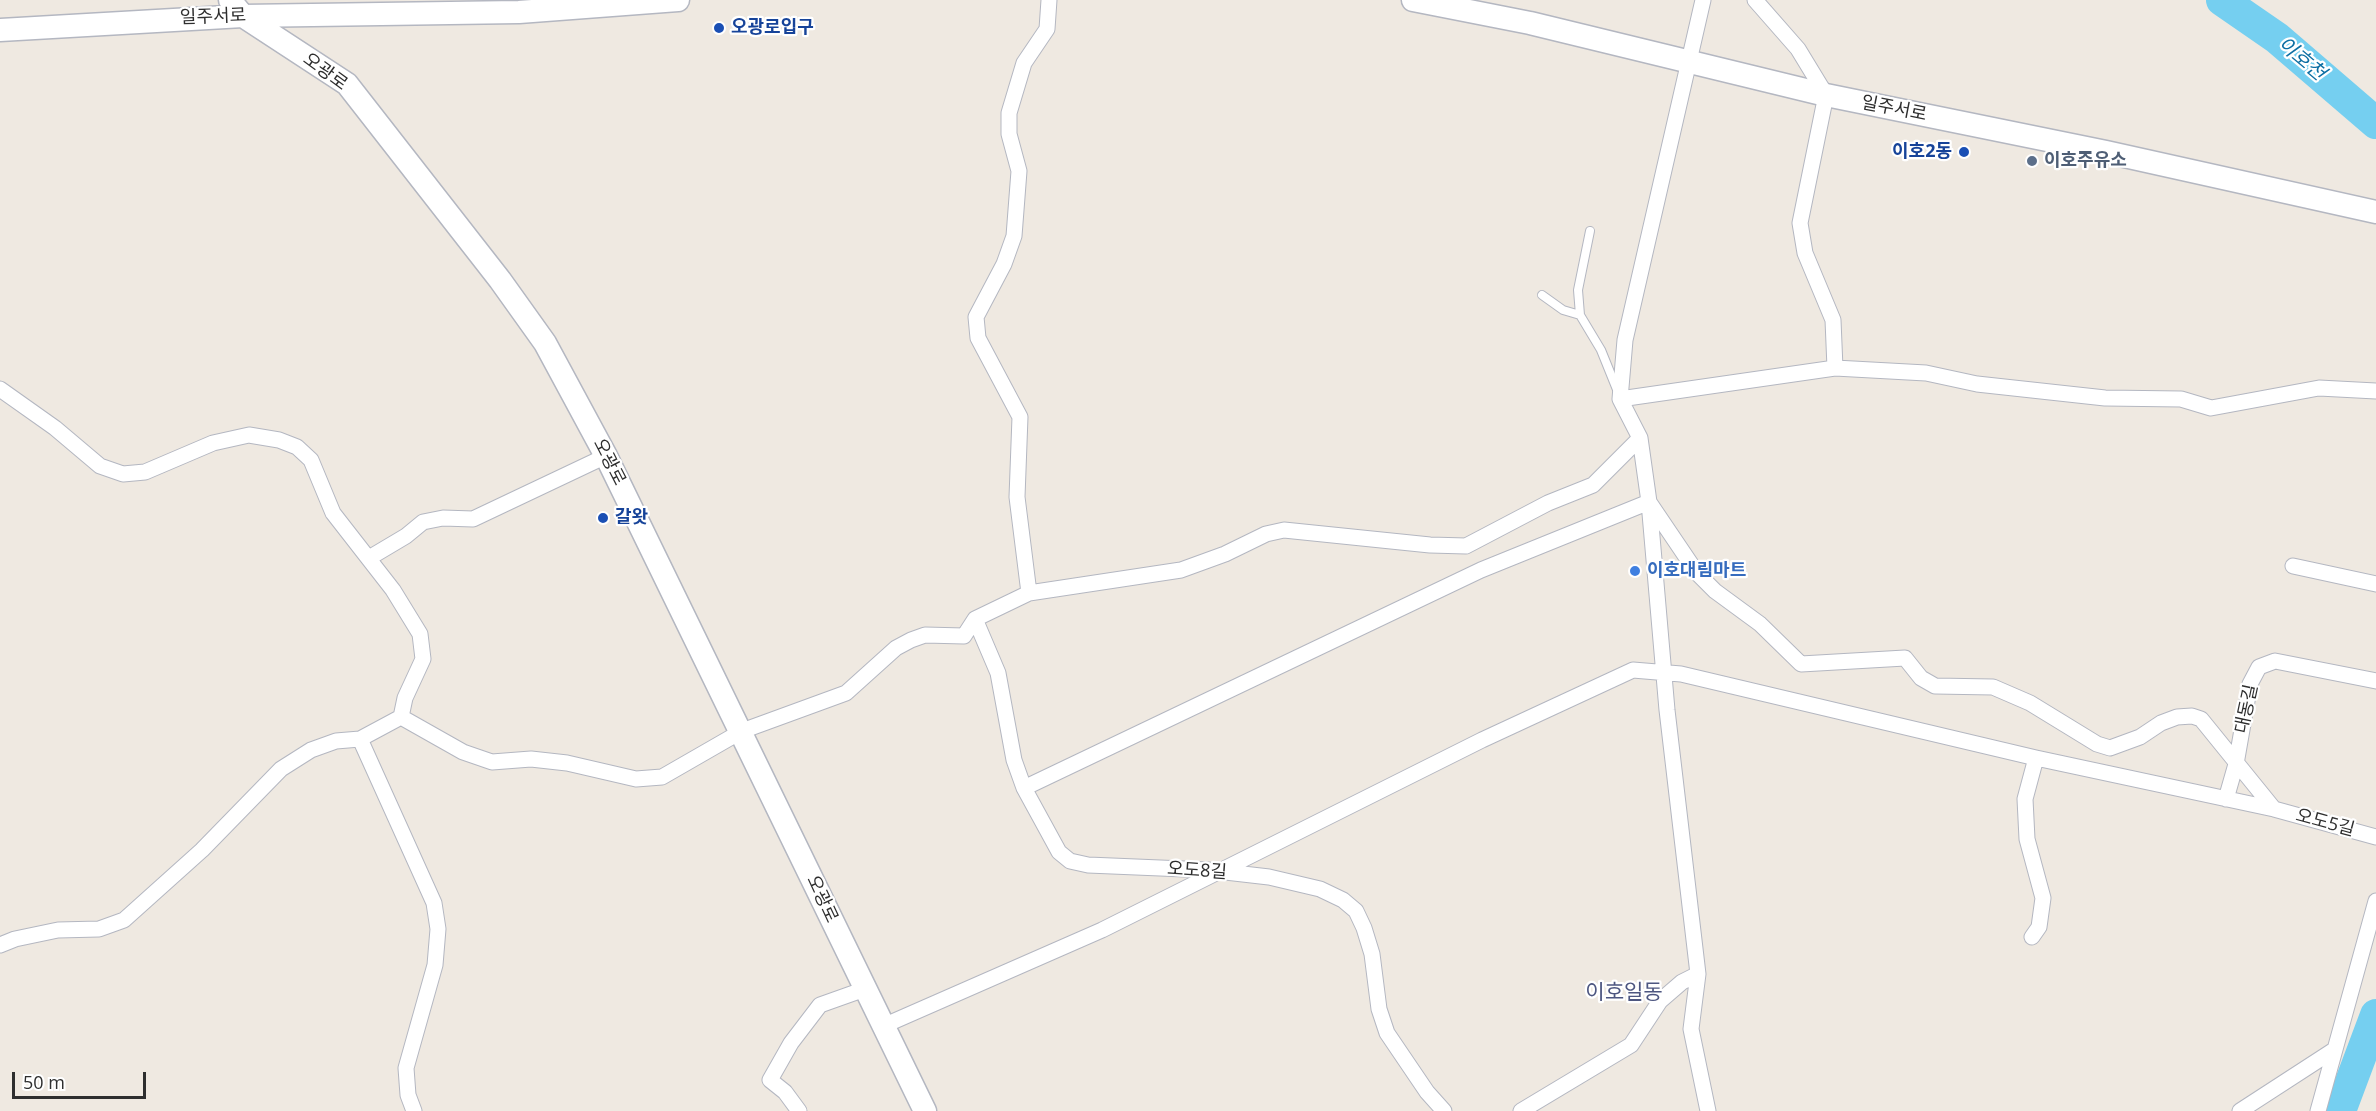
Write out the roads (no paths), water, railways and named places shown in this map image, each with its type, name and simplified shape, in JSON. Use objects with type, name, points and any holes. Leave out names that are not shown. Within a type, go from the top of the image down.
[{"type":"main road","name":"일주서로","points":[[0,30],[238,5],[519,12],[678,0]]},
{"type":"main road","name":"일주서로","points":[[1413,0],[1530,23],[1826,95],[2106,152],[2376,212]]},
{"type":"main road","name":"오광로","points":[[238,5],[347,84],[500,280],[545,343],[606,456],[742,731],[925,1111]]},
{"type":"street","points":[[1029,593],[1017,497],[1020,417],[978,338],[976,317],[1004,264],[1014,236],[1019,171],[1009,134],[1008,113],[1024,63],[1047,29],[1049,0]]},
{"type":"street","points":[[1703,0],[1625,340],[1620,399],[1640,438],[1649,502],[1664,672],[1698,974],[1690,1029],[1708,1111]]},
{"type":"street","points":[[1755,0],[1798,49],[1826,95],[1800,223],[1805,253],[1833,320],[1835,368]]},
{"type":"street","points":[[1620,399],[1835,368],[1926,373],[1977,384],[2105,398],[2181,399],[2211,408],[2319,388],[2376,391]]},
{"type":"street","points":[[0,389],[55,428],[100,466],[123,474],[146,472],[213,443],[249,435],[279,440],[297,447],[311,460],[333,513],[393,590],[420,634],[423,659],[405,698],[401,717],[360,739],[336,741],[311,750],[281,769],[202,850],[124,920],[99,929],[58,930],[15,939],[0,945]]},
{"type":"street","points":[[401,717],[463,752],[492,762],[531,759],[567,763],[636,779],[662,777],[742,731],[846,693],[896,648],[910,640],[926,635],[964,636],[975,619],[1029,593],[1181,570],[1225,554],[1266,534],[1284,530],[1430,545],[1466,546],[1548,503],[1593,486],[1640,438]]},
{"type":"street","points":[[369,558],[406,536],[423,522],[443,518],[473,519],[606,456]]},
{"type":"street","points":[[1649,502],[1697,573],[1715,591],[1760,624],[1801,664],[1905,658],[1921,678],[1935,686],[1993,687],[2030,703],[2097,744],[2110,748],[2140,737],[2161,723],[2178,717],[2192,716],[2201,719],[2274,809]]},
{"type":"street","points":[[1024,788],[1481,570],[1574,530],[1649,502]]},
{"type":"street","points":[[2293,566],[2376,584]]},
{"type":"street","name":"오도8길","points":[[975,619],[998,673],[1014,760],[1024,788],[1059,852],[1070,861],[1088,865],[1216,871],[1269,877],[1320,889],[1343,900],[1356,911],[1372,954],[1379,1009],[1387,1034],[1427,1092],[1444,1111]]},
{"type":"street","name":"대동길","points":[[2226,799],[2236,764],[2250,684],[2259,668],[2275,661],[2376,681]]},
{"type":"street","name":"오도5길","points":[[883,1026],[1102,930],[1482,740],[1633,670],[1664,672],[2036,758],[2274,809],[2376,837]]},
{"type":"street","points":[[360,739],[434,903],[438,929],[435,965],[406,1068],[408,1095],[414,1111]]},
{"type":"street","points":[[2102,772],[2106,746]]},
{"type":"street","points":[[2032,937],[2039,927],[2043,898],[2027,839],[2025,799],[2036,758]]},
{"type":"street","points":[[2318,1111],[2376,901]]},
{"type":"street","points":[[1521,1111],[1631,1045],[1660,1001],[1682,982],[1698,974]]},
{"type":"street","points":[[799,1111],[785,1092],[770,1080],[791,1043],[820,1005],[865,989]]},
{"type":"street","points":[[2240,1111],[2334,1050]]},
{"type":"lane","points":[[1590,231],[1578,290],[1580,315],[1601,350],[1620,399]]},
{"type":"lane","points":[[1542,295],[1563,310],[1580,315]]},
{"type":"waterway","name":"이호천","points":[[2222,0],[2277,38],[2376,123]]},
{"type":"waterway","name":"이호천","points":[[2340,1111],[2376,1015]]},
{"type":"place","name":"오광로입구","points":[[719,28]]},
{"type":"place","name":"이호2동","points":[[1964,152]]},
{"type":"place","name":"이호주유소","points":[[2032,161]]},
{"type":"place","name":"갈왓","points":[[603,518]]},
{"type":"place","name":"이호대림마트","points":[[1635,571]]},
{"type":"district","name":"이호일동","points":[[1624,993]]}]
